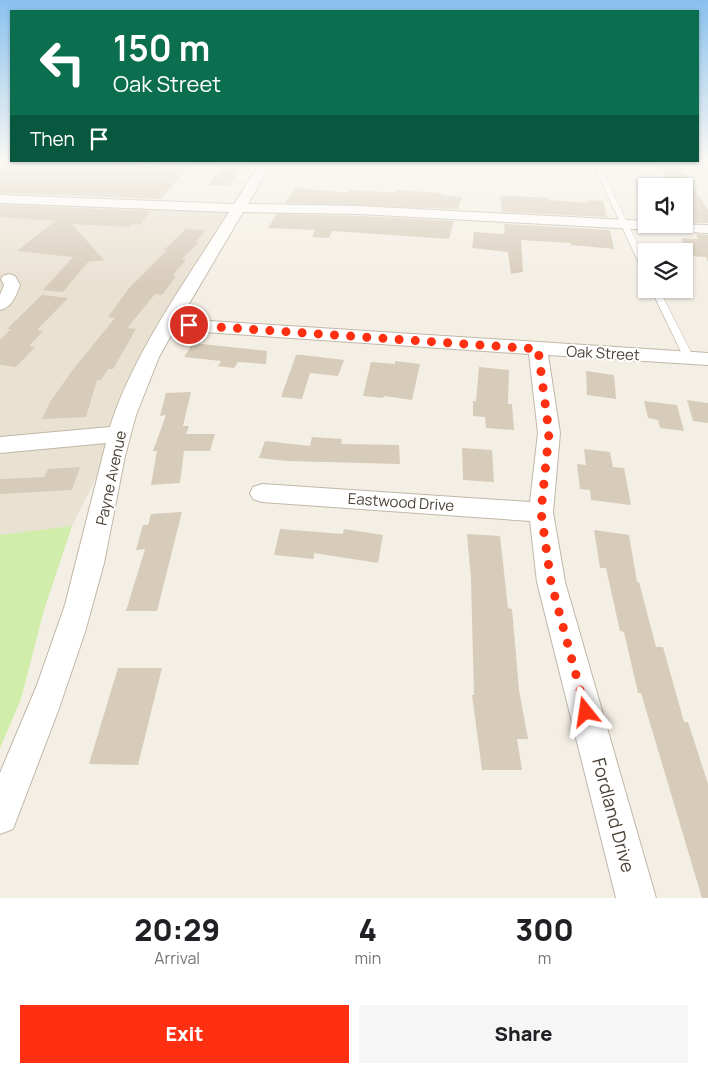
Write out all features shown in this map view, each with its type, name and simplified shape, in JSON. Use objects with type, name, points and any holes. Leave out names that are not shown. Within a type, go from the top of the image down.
[{"type":"street","points":[[78,202],[368,211],[708,229]]},
{"type":"street","name":"Payne Avenue","points":[[0,816],[56,675],[79,606],[98,536],[119,434],[133,392],[149,357],[244,202]]},
{"type":"street","points":[[0,305],[8,296],[12,286],[9,279]]},
{"type":"street","name":"Oak Street","points":[[169,324],[708,359]]},
{"type":"street","name":"Fordland Drive","points":[[538,349],[549,433],[541,512],[551,582],[636,898]]},
{"type":"street","points":[[0,444],[119,434]]},
{"type":"street","name":"Eastwood Drive","points":[[262,493],[541,512]]},
{"type":"lane","points":[[614,202],[638,253]]},
{"type":"lane","points":[[659,298],[689,358]]},
{"type":"shaded area","points":[[0,202],[42,202],[230,211],[72,526],[0,536]]},
{"type":"green space","points":[[72,526],[44,610],[21,699],[0,748],[0,535]]},
{"type":"building","points":[[286,202],[460,202],[458,209]]},
{"type":"building","points":[[501,202],[603,202],[607,217],[502,212]]},
{"type":"building","points":[[693,202],[703,202],[708,210],[708,223],[693,223]]},
{"type":"building","points":[[0,205],[151,211],[140,225],[132,224],[130,227],[72,224],[104,260],[88,262],[63,292],[43,290],[73,257],[17,251],[55,221],[0,217]]},
{"type":"building","points":[[277,214],[454,221],[449,239],[332,231],[329,238],[312,237],[315,230],[268,228]]},
{"type":"building","points":[[504,224],[610,230],[614,249],[571,245],[571,243],[521,240],[523,272],[511,274],[508,252],[472,248],[474,232],[505,233]]},
{"type":"building","points":[[186,229],[206,230],[196,242],[199,242],[182,259],[186,260],[172,276],[176,276],[162,295],[155,294],[127,328],[136,329],[113,369],[108,369],[101,380],[97,380],[86,417],[42,419],[50,402],[74,368],[115,318],[108,317],[130,287]]},
{"type":"building","points":[[696,234],[708,235],[708,262],[706,257],[693,256],[693,243],[683,243],[681,238],[698,239]]},
{"type":"building","points":[[42,295],[68,298],[37,330],[43,331],[29,346],[35,347],[16,367],[0,365],[0,340],[11,329],[7,329]]},
{"type":"building","points":[[193,343],[267,351],[266,364],[238,362],[234,368],[218,366],[221,361],[184,357]]},
{"type":"building","points":[[296,355],[344,360],[338,376],[310,373],[302,399],[281,397]]},
{"type":"building","points":[[395,361],[420,364],[412,400],[384,396],[383,398],[363,396],[371,362],[395,364]]},
{"type":"building","points":[[479,367],[509,370],[508,404],[512,404],[514,430],[486,428],[485,417],[473,416],[473,401],[476,401]]},
{"type":"building","points":[[586,371],[614,375],[616,399],[587,395]]},
{"type":"building","points":[[191,392],[183,426],[189,426],[186,434],[215,434],[210,451],[184,451],[180,483],[151,485],[157,451],[153,451],[166,415],[160,416],[166,393]]},
{"type":"building","points":[[687,400],[708,403],[708,423],[693,421]]},
{"type":"building","points":[[644,401],[677,405],[684,431],[660,428],[658,420],[648,418]]},
{"type":"building","points":[[312,437],[342,439],[341,444],[399,445],[400,464],[288,461],[259,458],[265,441],[310,446]]},
{"type":"building","points":[[462,448],[492,450],[494,482],[463,480]]},
{"type":"building","points":[[584,449],[610,452],[613,467],[624,468],[631,505],[591,500],[590,490],[580,489],[577,464],[586,465]]},
{"type":"building","points":[[80,467],[72,490],[0,494],[0,479],[44,477],[48,469]]},
{"type":"building","points":[[182,512],[157,611],[126,611],[145,549],[136,550],[143,525],[148,525],[151,514]]},
{"type":"building","points":[[280,529],[343,534],[344,529],[383,535],[378,563],[314,553],[314,559],[274,555]]},
{"type":"building","points":[[594,530],[629,535],[637,582],[639,582],[656,647],[663,647],[684,722],[688,722],[708,784],[708,898],[702,898],[641,693],[638,693],[624,632],[620,631],[606,568],[600,568]]},
{"type":"building","points":[[467,534],[500,536],[508,608],[512,609],[519,690],[528,739],[517,739],[522,770],[482,770],[472,695],[474,695],[471,579]]},
{"type":"building","points":[[118,668],[162,668],[138,765],[89,764]]},
{"type":"route","points":[[189,325],[538,349],[549,433],[541,512],[551,582],[586,712]]}]
